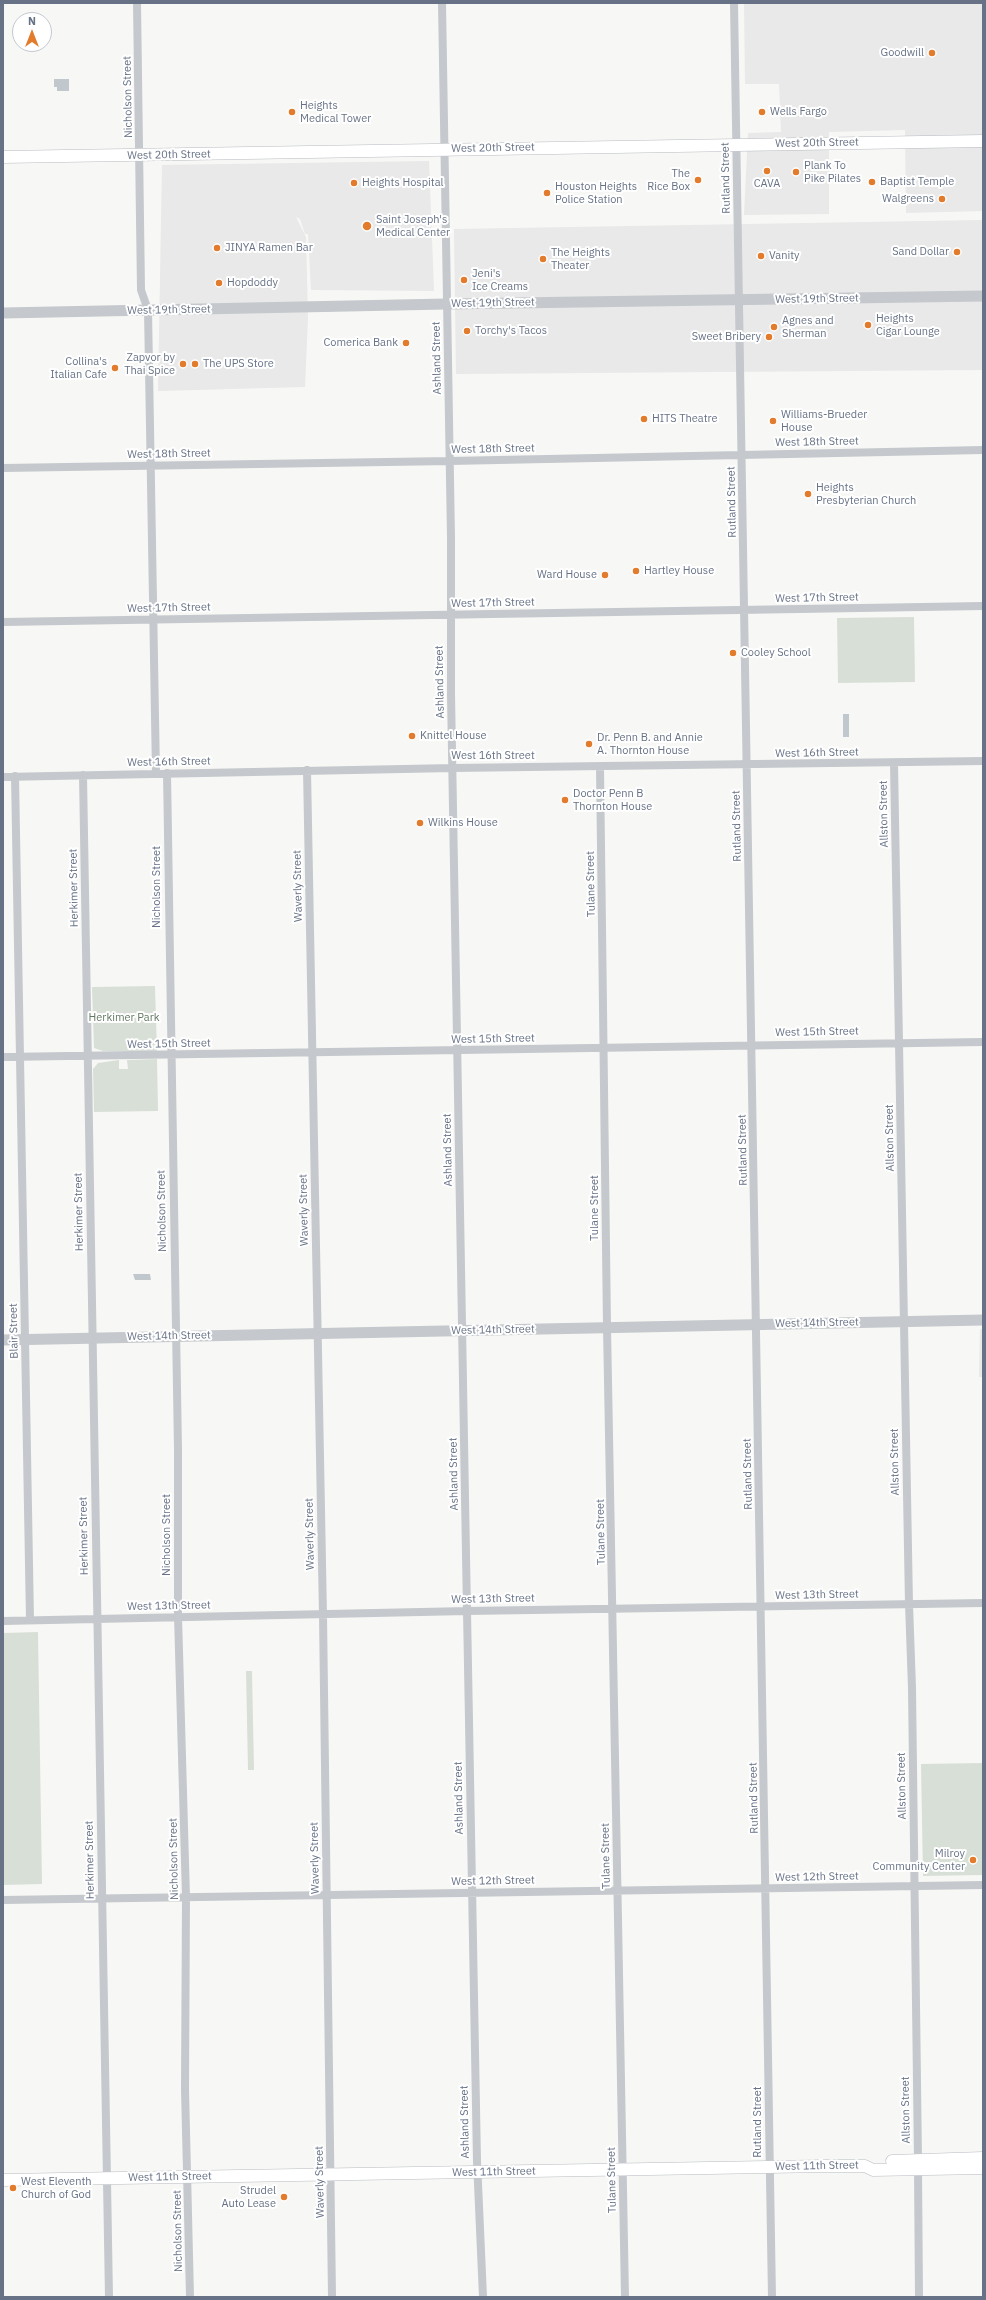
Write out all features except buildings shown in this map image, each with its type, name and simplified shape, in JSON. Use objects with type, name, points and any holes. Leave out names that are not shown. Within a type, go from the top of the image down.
[{"type":"main road","name":"West 20th Street","points":[[3,157],[983,141]]},
{"type":"main road","points":[[918,2165],[983,2158]]},
{"type":"main road","name":"West 11th Street","points":[[3,2180],[769,2167],[865,2166],[873,2170],[918,2165],[983,2168]]},
{"type":"street","name":"Nicholson Street","points":[[137,3],[141,290],[148,310],[152,619],[156,774]]},
{"type":"street","name":"Ashland Street","points":[[442,3],[450,461],[457,1050],[477,2172],[482,2297]]},
{"type":"street","name":"Rutland Street","points":[[734,3],[762,1607],[772,2297]]},
{"type":"street","name":"West 19th Street","points":[[3,313],[447,304],[983,296]]},
{"type":"street","name":"West 18th Street","points":[[3,468],[450,461],[983,450]]},
{"type":"street","name":"West 17th Street","points":[[3,622],[983,606]]},
{"type":"street","name":"West 16th Street","points":[[3,777],[307,770],[983,761]]},
{"type":"street","name":"Allston Street","points":[[894,763],[915,1886],[919,2297]]},
{"type":"street","name":"Tulane Street","points":[[600,767],[605,1047],[607,1327],[625,2297]]},
{"type":"street","name":"Waverly Street","points":[[307,770],[323,1615],[332,2297]]},
{"type":"street","name":"Nicholson Street","points":[[167,773],[178,1450],[178,1616],[186,1897],[190,2297]]},
{"type":"street","name":"Herkimer Street","points":[[83,775],[96,1619],[108,2178],[109,2297]]},
{"type":"street","name":"Blair Street","points":[[15,776],[30,1620]]},
{"type":"street","name":"West 15th Street","points":[[3,1057],[752,1044],[983,1042]]},
{"type":"street","name":"West 14th Street","points":[[3,1340],[983,1320]]},
{"type":"street","name":"West 13th Street","points":[[3,1621],[178,1616],[323,1615],[467,1611],[983,1603]]},
{"type":"street","name":"West 12th Street","points":[[3,1900],[983,1885]]},
{"type":"shaded area","points":[[744,3],[983,3],[983,211],[906,213],[905,130],[829,132],[829,214],[744,215],[748,133],[781,132],[779,84],[745,84]]},
{"type":"shaded area","points":[[54,79],[69,79],[69,91],[57,91],[57,87],[54,87]]},
{"type":"shaded area","points":[[429,161],[434,291],[311,290],[308,234],[305,234],[300,219],[296,217],[306,237],[308,318],[305,387],[158,391],[162,165]]},
{"type":"shaded area","points":[[983,220],[983,370],[456,374],[454,229]]},
{"type":"shaded area","points":[[843,714],[849,714],[849,737],[843,737]]},
{"type":"shaded area","points":[[133,1274],[150,1274],[151,1280],[135,1280]]},
{"type":"shaded area","points":[[980,1329],[983,1329],[983,1377],[979,1377]]},
{"type":"green space","points":[[914,617],[915,682],[838,683],[837,618]]},
{"type":"green space","name":"Herkimer Park","points":[[155,986],[157,1051],[103,1051],[94,1048],[92,987]]},
{"type":"green space","points":[[157,1059],[158,1111],[94,1112],[93,1069],[98,1063],[119,1060],[119,1069],[128,1069],[127,1060]]},
{"type":"green space","points":[[38,1632],[42,1884],[3,1885],[3,1633]]},
{"type":"green space","points":[[246,1671],[252,1671],[254,1770],[248,1770]]},
{"type":"green space","points":[[983,1763],[983,1875],[923,1876],[921,1764]]},
{"type":"place","name":"Goodwill","points":[[932,53]]},
{"type":"place","name":"Heights Medical Tower","points":[[292,112]]},
{"type":"place","name":"Wells Fargo","points":[[762,112]]},
{"type":"place","name":"CAVA","points":[[767,171]]},
{"type":"place","name":"Plank To Pike Pilates","points":[[796,172]]},
{"type":"place","name":"The Rice Box","points":[[698,180]]},
{"type":"place","name":"Baptist Temple","points":[[872,182]]},
{"type":"place","name":"Heights Hospital","points":[[354,183]]},
{"type":"place","name":"Houston Heights Police Station","points":[[547,193]]},
{"type":"place","name":"Walgreens","points":[[942,199]]},
{"type":"place","name":"Saint Joseph's Medical Center","points":[[367,226]]},
{"type":"place","name":"JINYA Ramen Bar","points":[[217,248]]},
{"type":"place","name":"Sand Dollar","points":[[957,252]]},
{"type":"place","name":"Vanity","points":[[761,256]]},
{"type":"place","name":"The Heights Theater","points":[[543,259]]},
{"type":"place","name":"Jeni's Ice Creams","points":[[464,280]]},
{"type":"place","name":"Hopdoddy","points":[[219,283]]},
{"type":"place","name":"Heights Cigar Lounge","points":[[868,325]]},
{"type":"place","name":"Agnes and Sherman","points":[[774,327]]},
{"type":"place","name":"Torchy's Tacos","points":[[467,331]]},
{"type":"place","name":"Sweet Bribery","points":[[769,337]]},
{"type":"place","name":"Comerica Bank","points":[[406,343]]},
{"type":"place","name":"Zapvor by Thai Spice","points":[[183,364]]},
{"type":"place","name":"The UPS Store","points":[[195,364]]},
{"type":"place","name":"Collina's Italian Cafe","points":[[115,368]]},
{"type":"place","name":"HITS Theatre","points":[[644,419]]},
{"type":"place","name":"Williams-Brueder House","points":[[773,421]]},
{"type":"place","name":"Heights Presbyterian Church","points":[[808,494]]},
{"type":"place","name":"Hartley House","points":[[636,571]]},
{"type":"place","name":"Ward House","points":[[605,575]]},
{"type":"place","name":"Cooley School","points":[[733,653]]},
{"type":"place","name":"Knittel House","points":[[412,736]]},
{"type":"place","name":"Dr. Penn B. and Annie A. Thornton House","points":[[589,744]]},
{"type":"place","name":"Doctor Penn B Thornton House","points":[[565,800]]},
{"type":"place","name":"Wilkins House","points":[[420,823]]},
{"type":"place","name":"Milroy Community Center","points":[[973,1860]]},
{"type":"place","name":"West Eleventh Church of God","points":[[13,2188]]},
{"type":"place","name":"Strudel Auto Lease","points":[[284,2197]]}]
